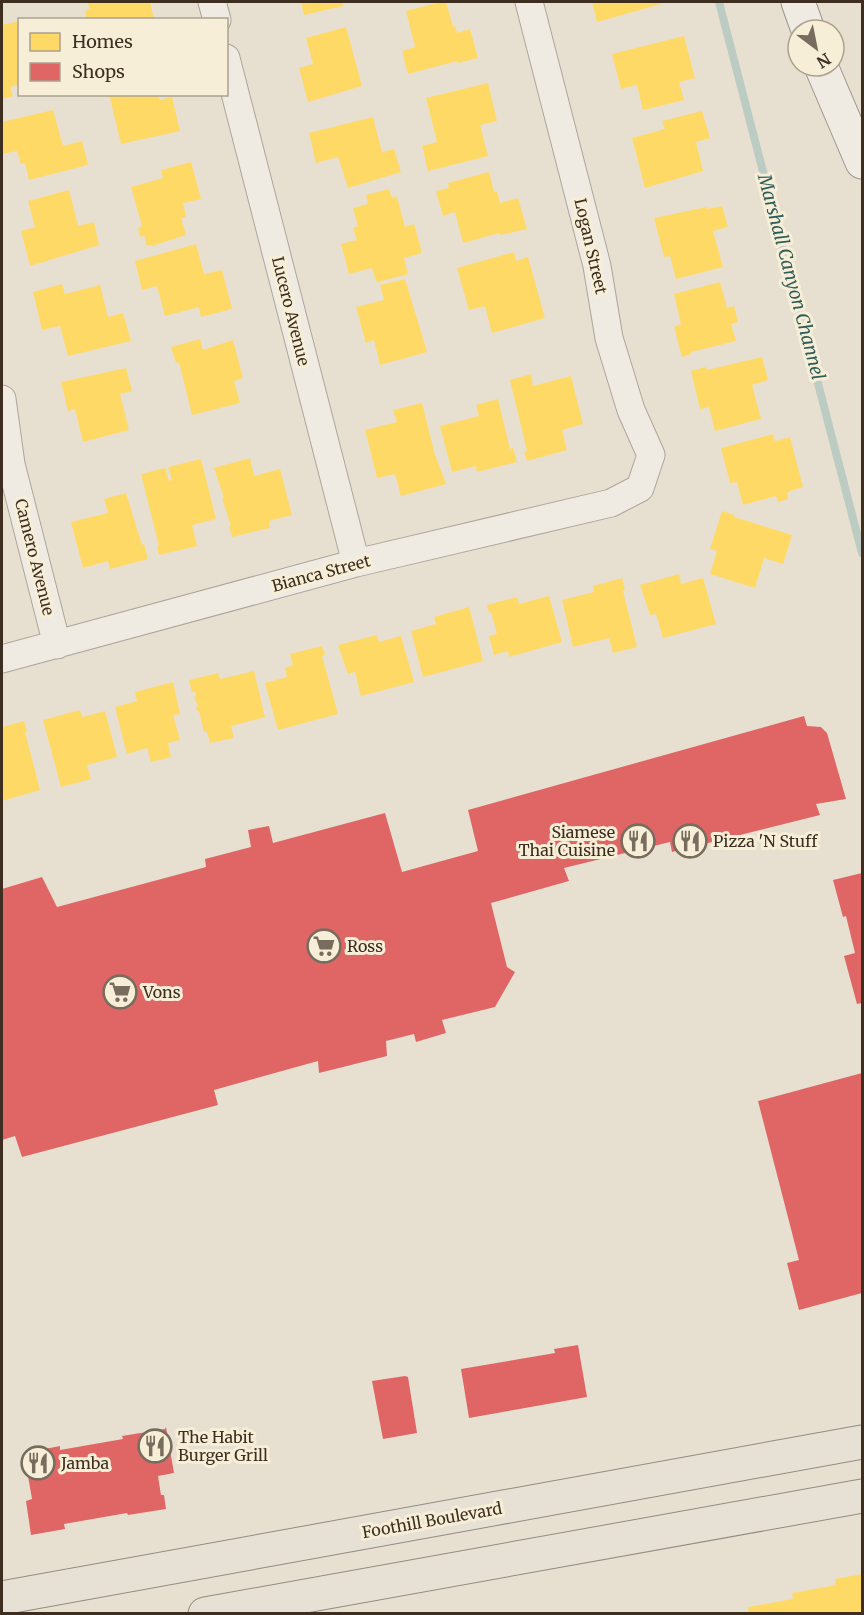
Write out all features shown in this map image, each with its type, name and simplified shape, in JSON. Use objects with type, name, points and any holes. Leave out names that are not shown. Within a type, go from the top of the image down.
[{"type":"main road","points":[[798,2],[804,18]]},
{"type":"main road","points":[[826,78],[862,162]]},
{"type":"main road","name":"Foothill Boulevard","points":[[2,1598],[862,1442]]},
{"type":"main road","points":[[205,1614],[862,1496]]},
{"type":"street","points":[[212,2],[216,18]]},
{"type":"street","name":"Logan Street","points":[[528,2],[597,266],[609,338],[631,410],[651,455],[640,488]]},
{"type":"street","name":"Lucero Avenue","points":[[228,66],[356,563]]},
{"type":"street","name":"Camero Avenue","points":[[2,399],[11,464],[57,645]]},
{"type":"street","name":"Bianca Street","points":[[2,659],[356,563],[611,503],[640,488]]},
{"type":"street","points":[[2,1607],[3,1614]]},
{"type":"building: Homes","points":[[87,2],[150,2],[154,18],[87,18],[85,11],[90,9]]},
{"type":"building: Homes","points":[[301,2],[347,2],[343,3],[343,6],[304,15]]},
{"type":"building: Homes","points":[[446,2],[457,33],[470,29],[478,58],[408,74],[402,51],[415,47],[406,11]]},
{"type":"building: Homes","points":[[592,2],[661,2],[661,4],[597,22]]},
{"type":"building: Homes","points":[[18,21],[18,85],[10,87],[13,96],[2,99],[2,25]]},
{"type":"building: Homes","points":[[346,27],[362,86],[308,102],[299,68],[313,64],[306,38]]},
{"type":"building: Homes","points":[[684,36],[695,78],[679,82],[684,100],[643,110],[637,85],[621,89],[612,54]]},
{"type":"building: Homes","points":[[488,83],[497,121],[480,125],[488,156],[428,171],[422,146],[437,142],[426,98]]},
{"type":"building: Homes","points":[[109,96],[158,96],[160,100],[172,97],[180,131],[121,144]]},
{"type":"building: Homes","points":[[53,110],[63,146],[82,141],[88,165],[29,180],[25,163],[21,164],[17,151],[2,154],[2,122]]},
{"type":"building: Homes","points":[[702,111],[710,138],[696,142],[703,171],[645,188],[632,138],[665,129],[662,121]]},
{"type":"building: Homes","points":[[373,117],[382,152],[394,149],[401,172],[348,188],[338,157],[316,163],[309,133]]},
{"type":"building: Homes","points":[[191,162],[201,199],[183,203],[186,217],[181,218],[186,235],[147,246],[144,235],[140,237],[138,228],[142,226],[131,187],[163,178],[161,170]]},
{"type":"building: Homes","points":[[489,172],[494,192],[497,191],[500,203],[518,198],[527,229],[500,235],[499,233],[463,243],[455,212],[443,216],[436,191],[449,188],[448,183]]},
{"type":"building: Homes","points":[[389,189],[392,198],[397,197],[405,227],[414,224],[422,253],[404,258],[408,274],[378,282],[372,268],[349,274],[341,244],[357,240],[353,228],[358,226],[353,208],[368,204],[366,195]]},
{"type":"building: Homes","points":[[69,190],[78,226],[94,222],[99,245],[30,266],[21,231],[35,227],[28,201]]},
{"type":"building: Homes","points":[[722,206],[728,227],[713,231],[723,267],[676,279],[670,256],[664,257],[654,218]]},
{"type":"building: Homes","points":[[196,244],[204,274],[222,270],[232,309],[201,317],[199,307],[165,316],[157,286],[142,290],[135,261]]},
{"type":"building: Homes","points":[[514,252],[516,261],[528,257],[545,318],[492,333],[485,306],[469,310],[457,268]]},
{"type":"building: Homes","points":[[405,279],[427,352],[380,365],[374,340],[366,343],[356,307],[384,300],[380,285]]},
{"type":"building: Homes","points":[[720,282],[727,308],[734,306],[738,322],[731,324],[736,341],[691,352],[682,357],[674,327],[681,324],[674,294]]},
{"type":"building: Homes","points":[[62,284],[65,294],[100,285],[108,317],[123,313],[131,341],[68,356],[60,326],[42,330],[33,292]]},
{"type":"building: Homes","points":[[200,339],[203,350],[233,340],[243,378],[234,381],[240,403],[192,415],[179,362],[176,363],[171,347]]},
{"type":"building: Homes","points":[[762,357],[768,380],[752,385],[761,419],[715,431],[709,407],[700,409],[691,371],[706,367],[707,370]]},
{"type":"building: Homes","points":[[126,368],[132,391],[120,394],[129,430],[83,442],[75,409],[68,411],[61,382]]},
{"type":"building: Homes","points":[[531,374],[533,386],[571,376],[583,424],[562,430],[567,450],[527,461],[524,452],[527,451],[510,380]]},
{"type":"building: Homes","points":[[498,399],[510,449],[513,448],[517,462],[477,472],[476,466],[452,472],[440,426],[479,416],[476,405]]},
{"type":"building: Homes","points":[[422,403],[435,455],[446,484],[401,496],[395,474],[377,478],[365,430],[397,422],[393,410]]},
{"type":"building: Homes","points":[[773,434],[776,441],[790,437],[803,487],[790,491],[787,493],[788,499],[778,502],[776,496],[743,505],[737,482],[730,483],[721,448]]},
{"type":"building: Homes","points":[[250,458],[254,476],[280,469],[292,515],[269,521],[270,528],[232,537],[222,498],[224,498],[214,468]]},
{"type":"building: Homes","points":[[201,459],[216,519],[192,525],[197,546],[159,555],[157,546],[159,546],[141,474],[165,468],[169,481],[172,480],[168,467]]},
{"type":"building: Homes","points":[[126,493],[148,559],[110,569],[108,561],[83,568],[71,522],[108,513],[104,499]]},
{"type":"building: Homes","points":[[722,511],[792,535],[783,564],[764,558],[755,588],[710,574],[717,551],[710,549]]},
{"type":"building: Homes","points":[[679,574],[681,584],[703,578],[716,624],[663,638],[656,614],[650,615],[640,585]]},
{"type":"building: Homes","points":[[622,578],[637,647],[613,653],[609,638],[573,647],[562,600],[594,592],[593,586]]},
{"type":"building: Homes","points":[[549,596],[562,642],[509,657],[508,651],[494,655],[489,636],[497,634],[487,605],[517,597],[519,604]]},
{"type":"building: Homes","points":[[469,607],[483,661],[423,677],[411,631],[436,624],[434,617]]},
{"type":"building: Homes","points":[[377,635],[379,642],[401,636],[414,682],[361,696],[355,672],[348,674],[338,645]]},
{"type":"building: Homes","points":[[322,646],[325,655],[322,656],[338,714],[278,730],[265,683],[287,677],[285,668],[293,665],[290,654]]},
{"type":"building: Homes","points":[[254,671],[265,717],[231,726],[234,738],[210,743],[207,732],[204,732],[199,711],[197,711],[195,691],[192,692],[189,680],[218,673],[220,679]]},
{"type":"building: Homes","points":[[173,682],[180,714],[173,715],[180,740],[168,743],[171,757],[151,762],[147,748],[127,754],[115,707],[137,701],[135,692]]},
{"type":"building: Homes","points":[[80,710],[82,717],[105,711],[117,757],[87,765],[91,779],[61,787],[43,720]]},
{"type":"building: Homes","points":[[24,721],[40,790],[2,801],[2,727]]},
{"type":"building: Homes","points":[[862,1574],[862,1614],[749,1614],[748,1607],[793,1599],[792,1593],[836,1585],[835,1579]]},
{"type":"building: Shops","points":[[804,716],[807,726],[821,727],[827,733],[846,799],[816,804],[820,815],[672,852],[670,842],[564,868],[569,881],[491,903],[507,967],[515,972],[495,1007],[442,1020],[446,1033],[416,1042],[414,1034],[386,1041],[387,1056],[319,1073],[318,1061],[214,1090],[218,1105],[22,1157],[15,1136],[2,1140],[2,889],[42,877],[57,907],[206,867],[205,859],[251,847],[248,830],[269,826],[273,843],[385,813],[402,872],[478,851],[468,810]]},
{"type":"building: Shops","points":[[862,873],[862,1003],[857,1004],[844,956],[855,953],[846,916],[843,917],[833,880]]},
{"type":"building: Shops","points":[[862,1073],[862,1293],[799,1310],[787,1263],[799,1260],[758,1101]]},
{"type":"building: Shops","points":[[578,1345],[587,1397],[469,1418],[461,1369],[555,1353],[554,1349]]},
{"type":"building: Shops","points":[[408,1377],[417,1433],[383,1439],[372,1381]]},
{"type":"building: Shops","points":[[166,1427],[174,1473],[158,1476],[166,1509],[64,1524],[65,1529],[31,1535],[26,1501],[32,1499],[24,1453],[60,1446],[60,1450],[123,1439],[122,1436]]},
{"type":"waterway","name":"Marshall Canyon Channel","points":[[719,2],[862,553]]},
{"type":"place","name":"Siamese Thai Cuisine","points":[[638,841]]},
{"type":"place","name":"Pizza 'N Stuff","points":[[690,841]]},
{"type":"place","name":"Ross","points":[[324,946]]},
{"type":"place","name":"Vons","points":[[120,992]]},
{"type":"place","name":"The Habit Burger Grill","points":[[155,1446]]},
{"type":"place","name":"Jamba","points":[[38,1463]]}]
